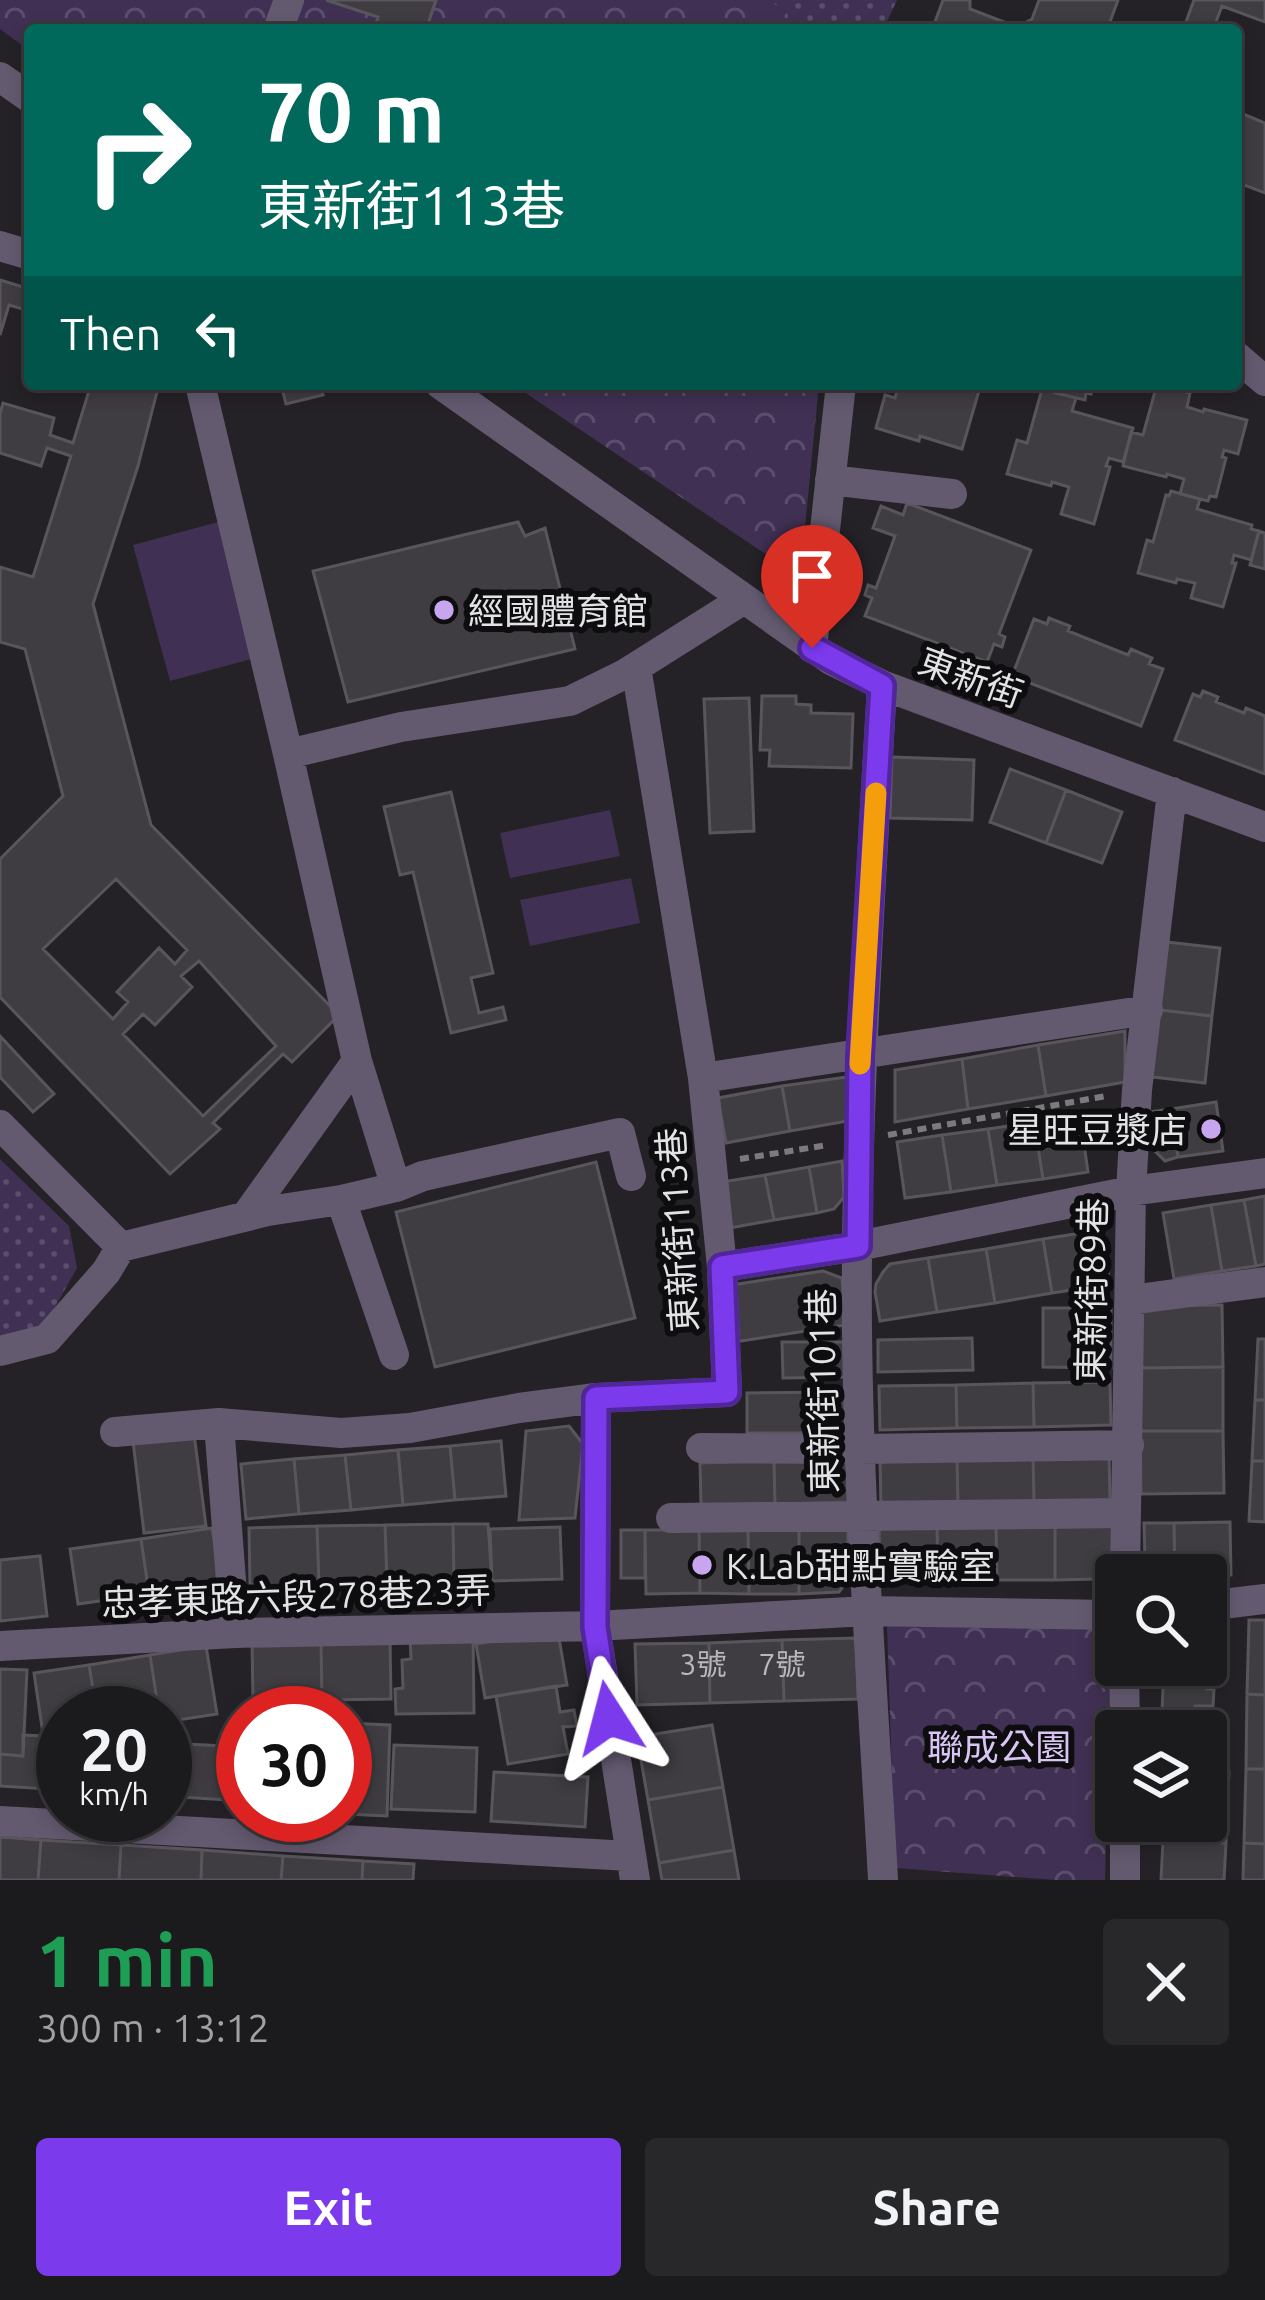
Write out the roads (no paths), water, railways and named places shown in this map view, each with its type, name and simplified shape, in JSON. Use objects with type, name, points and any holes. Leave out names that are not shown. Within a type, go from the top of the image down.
[{"type":"street","points":[[1242,361],[1265,381]]},
{"type":"street","points":[[201,390],[357,1061],[396,1186]]},
{"type":"street","name":"東新街","points":[[448,390],[812,648],[882,686],[1265,826]]},
{"type":"street","points":[[812,648],[840,390]]},
{"type":"street","points":[[830,480],[952,494]]},
{"type":"street","points":[[288,754],[401,727],[569,701],[636,667],[744,599]]},
{"type":"street","name":"東新街113巷","points":[[115,1432],[219,1423],[341,1433],[410,1428],[596,1398],[727,1392],[722,1267],[703,1078],[636,667]]},
{"type":"street","name":"東新街101巷","points":[[882,686],[860,1056],[858,1246],[860,1449],[883,1879]]},
{"type":"street","name":"東新街89巷","points":[[1125,1554],[1137,1090],[1172,792]]},
{"type":"street","points":[[703,1078],[1148,1010]]},
{"type":"street","points":[[246,1216],[357,1061]]},
{"type":"street","points":[[0,1125],[121,1247]]},
{"type":"street","points":[[0,1351],[47,1339],[106,1272],[121,1247],[246,1216],[340,1201],[424,1176],[620,1133],[631,1176]]},
{"type":"street","points":[[722,1267],[858,1246],[1131,1191],[1265,1173]]},
{"type":"street","points":[[340,1201],[394,1355]]},
{"type":"street","points":[[1130,1300],[1265,1282]]},
{"type":"street","points":[[0,1821],[632,1868],[595,1627],[596,1398]]},
{"type":"street","points":[[219,1423],[235,1633]]},
{"type":"street","points":[[701,1448],[1129,1445]]},
{"type":"street","points":[[671,1518],[1126,1514]]},
{"type":"street","points":[[1227,1604],[1265,1599]]},
{"type":"street","name":"忠孝東路六段278巷23弄","points":[[0,1646],[235,1633],[595,1627],[868,1611],[1095,1615]]},
{"type":"street","points":[[1125,1842],[1125,1880]]},
{"type":"street","points":[[873,1880],[896,1880]]},
{"type":"place","name":"經國體育館","points":[[444,610]]},
{"type":"place","name":"星旺豆漿店","points":[[1211,1129]]},
{"type":"place","name":"K.Lab甜點實驗室","points":[[702,1565]]},
{"type":"park label","name":"聯成公園","points":[[999,1746]]}]
